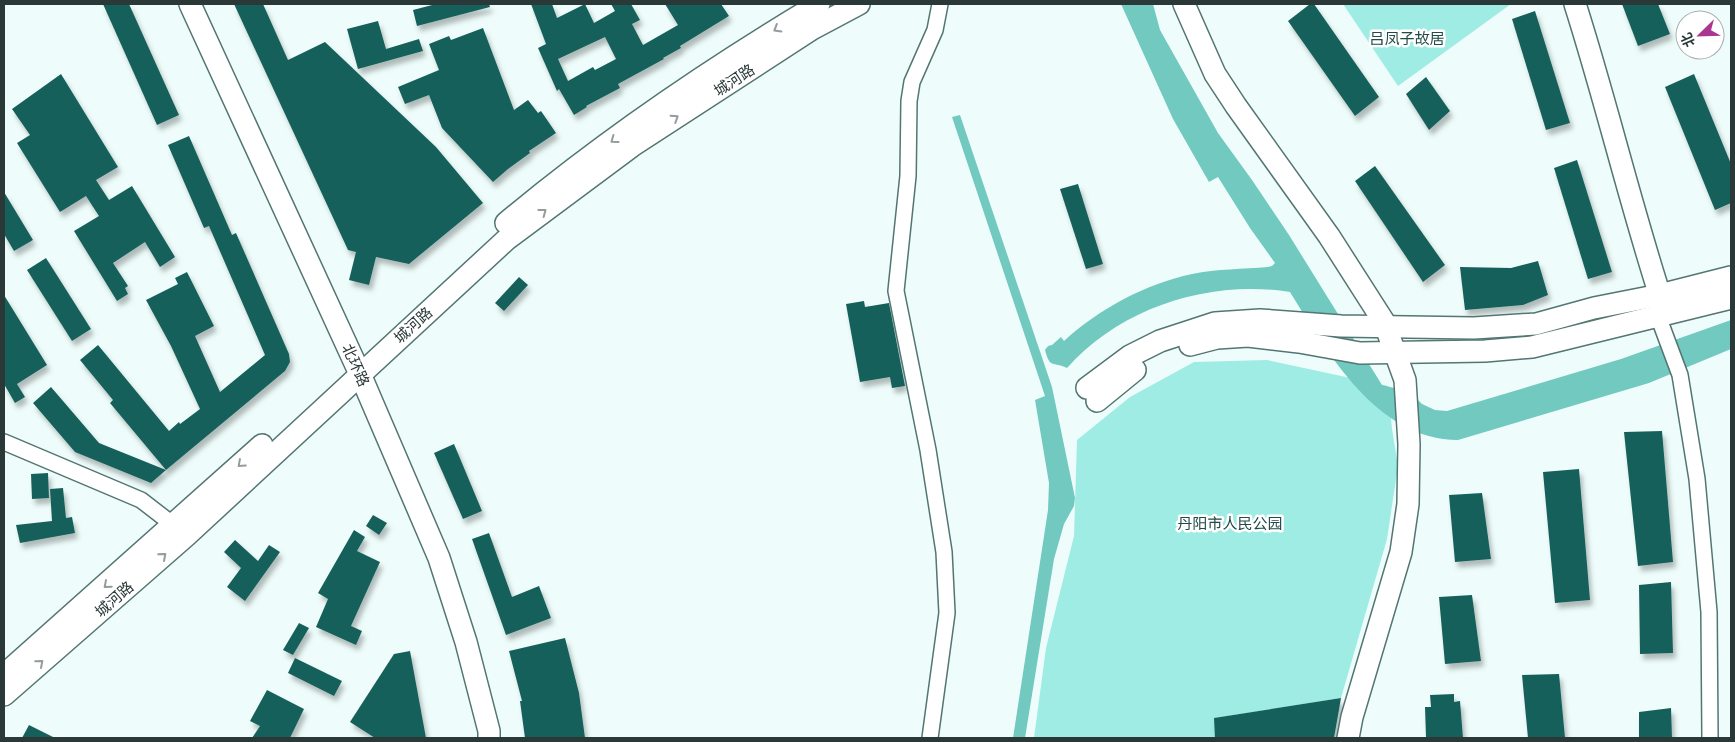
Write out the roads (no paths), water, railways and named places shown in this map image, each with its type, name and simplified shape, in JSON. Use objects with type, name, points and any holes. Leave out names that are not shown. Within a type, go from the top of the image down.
[{"type":"street","name":"北环路","points":[[190,4],[357,368],[439,558],[466,642],[489,731],[489,738]]},
{"type":"street","name":"城河路","points":[[4,695],[357,368],[507,239],[808,12],[859,4]]},
{"type":"street","points":[[930,738],[947,613],[944,552],[928,450],[896,291],[908,176],[908,101],[912,82],[935,30],[940,4]]},
{"type":"street","points":[[1184,4],[1215,74],[1329,236],[1386,327],[1405,380],[1409,434],[1408,504],[1401,552],[1352,718],[1348,738]]},
{"type":"street","points":[[1575,4],[1680,375],[1697,479],[1709,612],[1710,738]]},
{"type":"street","points":[[1731,277],[1662,316],[1594,308],[1536,324],[1474,328],[1347,326],[1251,321],[1215,323],[1183,332],[1130,356],[1092,395],[1160,356],[1183,347],[1217,338],[1248,336],[1365,353],[1485,351],[1532,347],[1662,316],[1731,298]]},
{"type":"street","points":[[4,442],[141,500],[180,530]]},
{"type":"street","name":"城河路","points":[[4,675],[180,530]]},
{"type":"park label","name":"吕凤子故居","points":[[1407,38]]},
{"type":"park label","name":"丹阳市人民公园","points":[[1230,523]]}]
